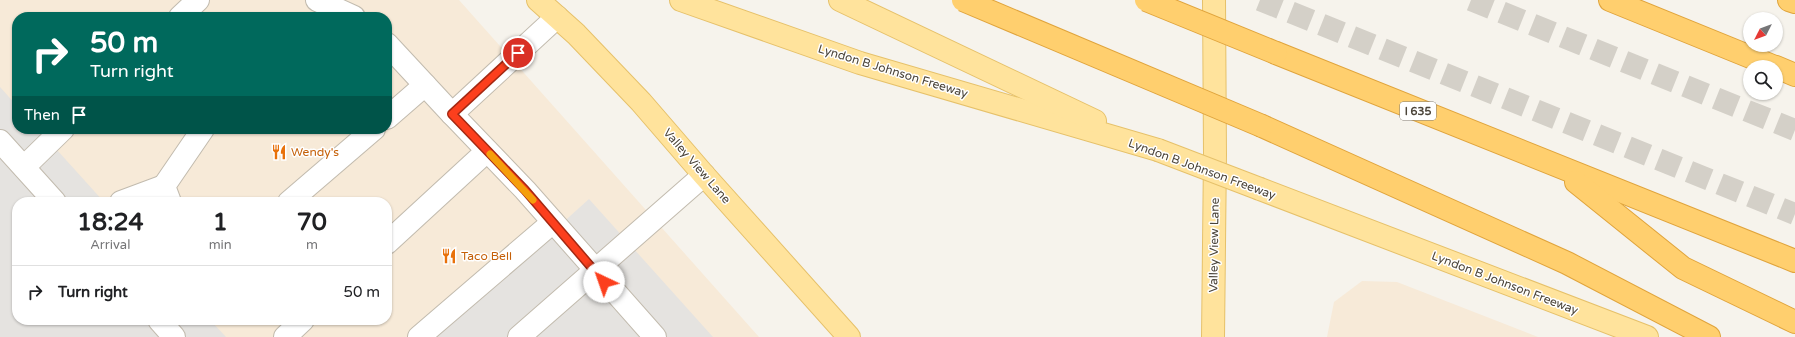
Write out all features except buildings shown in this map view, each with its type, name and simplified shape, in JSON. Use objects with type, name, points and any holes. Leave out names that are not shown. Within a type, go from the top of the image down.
[{"type":"highway","points":[[963,0],[1262,126],[1567,263],[1708,337]]},
{"type":"highway","name":"I 635","points":[[1146,0],[1560,168],[1795,261]]},
{"type":"highway","points":[[1610,0],[1759,60]]},
{"type":"highway","points":[[1789,0],[1795,2]]},
{"type":"highway","points":[[1783,70],[1795,75]]},
{"type":"highway","points":[[1560,168],[1683,268],[1795,322]]},
{"type":"main road","name":"Valley View Lane","points":[[538,0],[576,34],[641,102],[704,175],[849,337]]},
{"type":"main road","name":"Lyndon B Johnson Freeway","points":[[681,0],[860,63],[1158,150],[1647,337]]},
{"type":"main road","points":[[840,0],[1158,150]]},
{"type":"main road","name":"Lyndon B Johnson Freeway","points":[[1214,0],[1215,154]]},
{"type":"main road","name":"Valley View Lane","points":[[1213,337],[1215,154]]},
{"type":"lane","points":[[185,12],[198,0]]},
{"type":"lane","points":[[321,7],[338,12]]},
{"type":"lane","points":[[452,114],[557,17]]},
{"type":"lane","points":[[392,49],[553,222],[594,271],[655,337]]},
{"type":"lane","points":[[392,114],[425,85]]},
{"type":"lane","points":[[24,167],[58,134]]},
{"type":"lane","points":[[150,197],[167,194],[200,134]]},
{"type":"lane","points":[[295,197],[368,134]]},
{"type":"lane","points":[[0,141],[51,197]]},
{"type":"lane","points":[[392,238],[487,151]]},
{"type":"lane","points":[[519,337],[704,175]]},
{"type":"lane","points":[[419,337],[553,222]]},
{"type":"lane","points":[[163,325],[174,337]]},
{"type":"lane","points":[[284,337],[297,325]]},
{"type":"shaded area","points":[[0,0],[459,0],[759,337],[0,337]]},
{"type":"shaded area","points":[[0,87],[12,100],[12,134],[43,134],[99,197],[12,197],[12,325],[215,325],[226,337],[0,337]]},
{"type":"shaded area","points":[[589,199],[713,337],[436,337]]},
{"type":"shaded area","points":[[1362,281],[1397,282],[1538,337],[1327,337],[1334,302]]},
{"type":"tunnel","points":[[1260,0],[1795,214]]},
{"type":"tunnel","points":[[1471,0],[1795,130]]},
{"type":"slow traffic","points":[[490,154],[533,200]]},
{"type":"place","name":"Wendy's","points":[[279,152]]},
{"type":"place","name":"Taco Bell","points":[[449,256]]},
{"type":"route","points":[[518,53],[452,114],[525,190],[604,282]]}]
